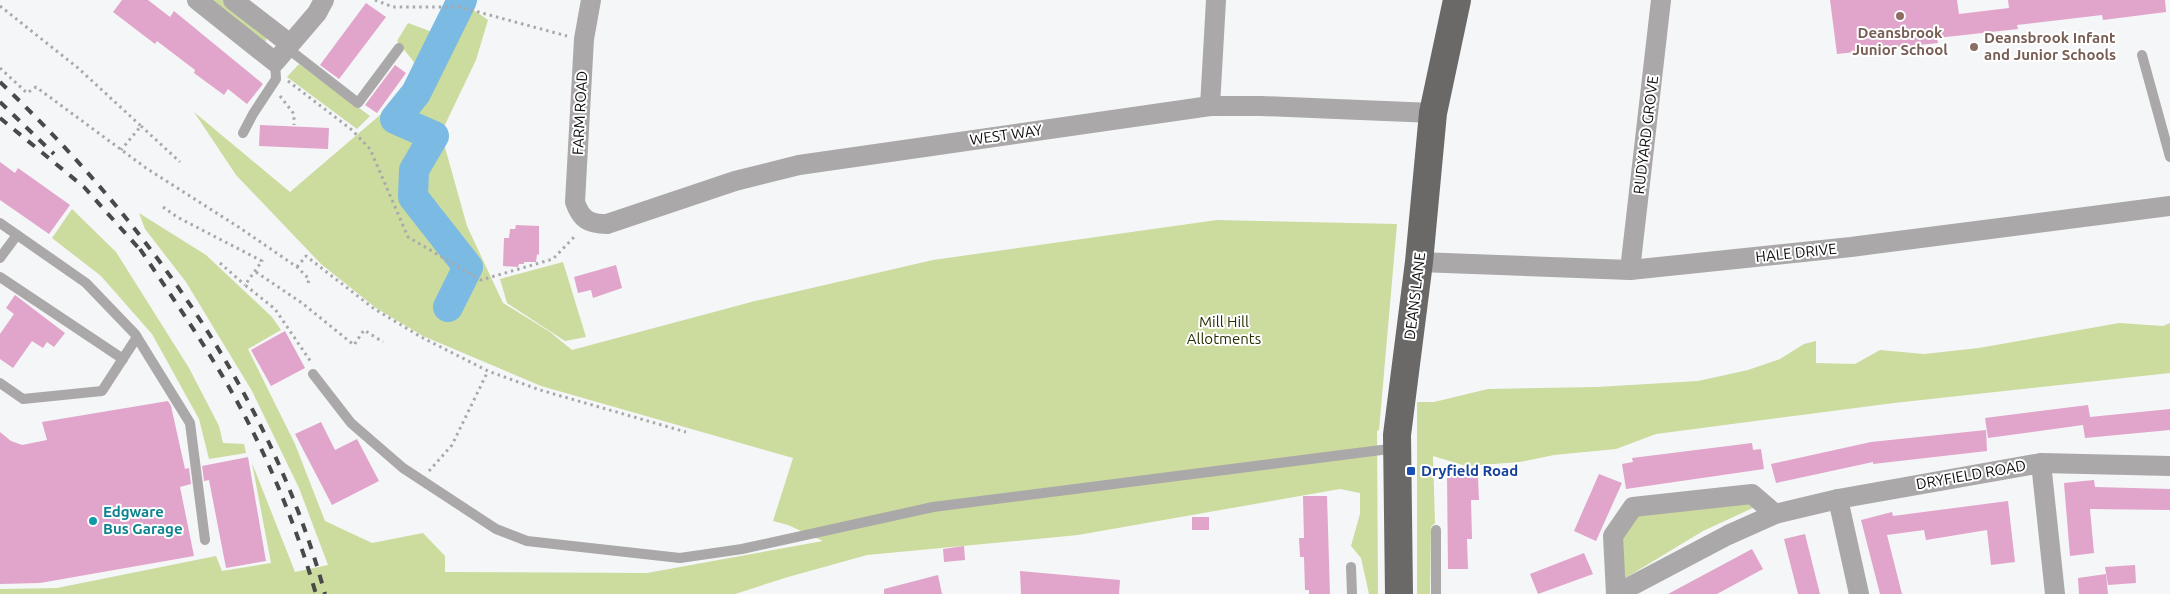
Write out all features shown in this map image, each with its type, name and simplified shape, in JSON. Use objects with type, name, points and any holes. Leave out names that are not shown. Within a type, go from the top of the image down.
[{"type":"main road","name":"DEANS LANE","points":[[1399,594],[1397,435],[1420,262],[1433,113],[1457,0]]},
{"type":"street","points":[[197,0],[282,58]]},
{"type":"street","points":[[233,0],[282,58]]},
{"type":"street","points":[[282,58],[324,0]]},
{"type":"street","name":"FARM ROAD","points":[[589,221],[579,213],[575,202],[584,39],[591,0]]},
{"type":"street","points":[[1210,106],[1216,0]]},
{"type":"street","name":"RUDYARD GROVE","points":[[1630,270],[1661,0]]},
{"type":"street","name":"WEST WAY","points":[[589,221],[607,224],[735,181],[799,165],[1210,106],[1261,106],[1433,113]]},
{"type":"street","name":"HALE DRIVE","points":[[1420,262],[1630,270],[1860,246],[2170,206]]},
{"type":"street","points":[[2041,463],[2055,594]]},
{"type":"street","name":"DRYFIELD ROAD","points":[[1776,514],[1752,494],[1633,507],[1613,536],[1616,594],[1728,535],[1776,514],[1838,499],[2041,463],[2170,466]]},
{"type":"street","points":[[1838,499],[1859,594]]},
{"type":"lane","points":[[243,133],[282,58],[358,103],[399,48]]},
{"type":"lane","points":[[2142,55],[2170,157]]},
{"type":"lane","points":[[0,223],[86,283],[137,337],[190,423],[205,540]]},
{"type":"lane","points":[[0,258],[17,235]]},
{"type":"lane","points":[[0,277],[123,358]]},
{"type":"lane","points":[[0,383],[23,399],[102,391],[137,337]]},
{"type":"lane","points":[[313,374],[351,423],[403,468],[496,529],[527,541],[680,558],[742,549],[933,507],[1398,448]]},
{"type":"lane","points":[[1436,530],[1436,594]]},
{"type":"lane","points":[[1351,567],[1352,594]]},
{"type":"path","points":[[375,0],[394,7],[460,7],[584,39]]},
{"type":"path","points":[[0,6],[78,68],[180,162]]},
{"type":"path","points":[[282,58],[280,97],[294,114],[294,125]]},
{"type":"path","points":[[282,58],[285,79],[352,130],[370,149],[408,237],[481,280],[553,259],[589,221]]},
{"type":"path","points":[[0,68],[27,93],[36,87],[121,150],[297,267],[310,279],[308,283]]},
{"type":"path","points":[[121,150],[141,126]]},
{"type":"path","points":[[163,207],[177,217],[262,261],[245,285]]},
{"type":"path","points":[[297,267],[306,256],[373,308],[421,337],[488,371],[553,394],[686,432]]},
{"type":"path","points":[[220,263],[283,319],[313,364],[313,374]]},
{"type":"path","points":[[256,272],[302,303],[354,345],[364,330],[383,342]]},
{"type":"path","points":[[420,480],[452,445],[488,371]]},
{"type":"green space","points":[[207,0],[222,0],[267,35],[266,41],[264,42]]},
{"type":"green space","name":"Mill Hill Allotments","points":[[466,5],[488,20],[476,60],[441,133],[467,226],[503,303],[550,332],[572,350],[755,301],[933,260],[1217,220],[1397,224],[1379,430],[1377,431],[1378,594],[1369,594],[1361,558],[1351,546],[1360,514],[1360,493],[1340,489],[1078,535],[867,555],[735,594],[0,594],[0,589],[57,588],[216,556],[222,571],[271,563],[252,463],[295,572],[328,565],[299,488],[252,391],[186,282],[145,229],[139,213],[206,255],[272,317],[281,330],[248,349],[295,444],[325,521],[372,543],[423,533],[445,556],[445,572],[647,573],[823,541],[788,525],[773,521],[793,458],[541,386],[423,336],[376,308],[321,264],[236,175],[194,112],[290,192],[407,92],[414,62],[397,41],[408,23],[435,33]]},
{"type":"green space","points":[[299,64],[370,116],[357,129],[287,77]]},
{"type":"green space","points":[[72,209],[116,252],[189,368],[219,426],[223,443],[244,444],[246,453],[209,459],[199,419],[152,334],[101,276],[52,238]]},
{"type":"green space","points":[[563,262],[586,337],[565,341],[507,303],[500,279]]},
{"type":"green space","points":[[2119,323],[2163,326],[2170,323],[2170,373],[1894,403],[1656,434],[1616,449],[1554,455],[1520,462],[1466,466],[1433,456],[1435,523],[1431,527],[1430,594],[1417,594],[1417,402],[1434,402],[1488,389],[1597,387],[1698,381],[1748,370],[1780,359],[1804,344],[1816,341],[1816,363],[1855,364],[1880,350],[1924,354],[1979,348]]},
{"type":"green space","points":[[1744,501],[1755,507],[1703,531],[1622,580],[1619,539],[1636,512]]},
{"type":"building","points":[[122,0],[148,0],[170,17],[174,11],[263,84],[247,104],[228,89],[224,95],[194,73],[195,70],[157,41],[155,44],[113,12]]},
{"type":"building","points":[[1830,0],[1957,0],[1959,14],[2009,8],[2008,0],[2165,0],[2166,12],[2103,20],[2102,15],[2017,25],[2018,29],[1937,38],[1938,43],[1837,54]]},
{"type":"building","points":[[366,3],[386,17],[339,79],[320,65]]},
{"type":"building","points":[[395,65],[406,73],[377,113],[365,105]]},
{"type":"building","points":[[260,125],[329,128],[328,149],[259,146]]},
{"type":"building","points":[[0,162],[15,173],[18,168],[70,205],[49,234],[0,200]]},
{"type":"building","points":[[516,225],[539,226],[539,255],[537,254],[536,262],[524,262],[524,264],[519,264],[518,267],[503,266],[504,238],[509,238],[510,229],[515,229]]},
{"type":"building","points":[[616,265],[622,288],[593,298],[591,290],[578,293],[574,277]]},
{"type":"building","points":[[15,295],[65,333],[54,347],[47,342],[43,348],[32,341],[13,368],[0,359],[0,334],[14,314],[6,308]]},
{"type":"building","points":[[285,331],[305,368],[271,386],[251,350]]},
{"type":"building","name":"Edgware Bus Garage","points":[[168,401],[171,406],[185,469],[189,468],[191,484],[180,487],[194,556],[40,583],[0,584],[0,432],[11,441],[22,445],[47,440],[42,422]]},
{"type":"building","points":[[2088,405],[2090,417],[2170,409],[2170,430],[2085,438],[2083,425],[1988,438],[1985,418]]},
{"type":"building","points":[[321,422],[335,450],[357,439],[379,481],[332,505],[295,434]]},
{"type":"building","points":[[1986,430],[1987,451],[1873,464],[1873,462],[1776,483],[1771,464],[1871,442]]},
{"type":"building","points":[[1752,443],[1753,450],[1761,449],[1764,469],[1626,489],[1622,464],[1633,462],[1632,458]]},
{"type":"building","points":[[248,457],[266,561],[226,568],[209,480],[204,481],[202,466]]},
{"type":"building","points":[[1447,473],[1467,473],[1467,478],[1478,477],[1479,500],[1471,500],[1472,539],[1467,539],[1468,569],[1448,569]]},
{"type":"building","points":[[1599,474],[1622,483],[1596,541],[1574,531]]},
{"type":"building","points":[[2094,480],[2095,487],[2170,489],[2170,510],[2090,509],[2094,553],[2070,556],[2064,483]]},
{"type":"building","points":[[1303,496],[1327,496],[1330,594],[1309,594],[1309,590],[1305,590],[1304,557],[1300,557],[1299,538],[1304,538]]},
{"type":"building","points":[[2008,501],[2015,562],[1991,565],[1987,530],[1926,540],[1924,530],[1887,535],[1902,594],[1880,594],[1861,520],[1892,512],[1893,516]]},
{"type":"building","points":[[1192,517],[1209,517],[1209,530],[1192,530]]},
{"type":"building","points":[[1805,534],[1820,594],[1798,594],[1784,539]]},
{"type":"building","points":[[964,546],[965,560],[944,562],[943,549]]},
{"type":"building","points":[[1752,549],[1763,569],[1717,594],[1668,594]]},
{"type":"building","points":[[1584,553],[1593,574],[1538,594],[1530,574]]},
{"type":"building","points":[[2135,565],[2136,583],[2108,585],[2105,567]]},
{"type":"building","points":[[1020,571],[1120,580],[1119,594],[1021,594]]},
{"type":"building","points":[[2106,574],[2108,594],[2079,594],[2078,578]]},
{"type":"building","points":[[938,575],[942,594],[884,594],[884,589]]},
{"type":"waterway","points":[[448,307],[468,267],[413,197],[414,170],[434,136],[395,119],[416,93],[462,0]]},
{"type":"railway","points":[[0,82],[54,136],[106,194],[154,253],[198,316],[237,382],[272,450],[302,521],[325,594]]},
{"type":"railway","points":[[0,102],[54,154]]},
{"type":"railway","points":[[0,118],[84,187],[143,253]]},
{"type":"railway","points":[[140,249],[208,352],[247,421],[286,506],[316,594]]},
{"type":"place","name":"Deansbrook Junior School","points":[[1900,16]]},
{"type":"place","name":"Deansbrook Infant and Junior Schools","points":[[1974,47]]},
{"type":"place","name":"Dryfield Road","points":[[1411,471]]},
{"type":"place","name":"Edgware Bus Garage","points":[[93,521]]}]
